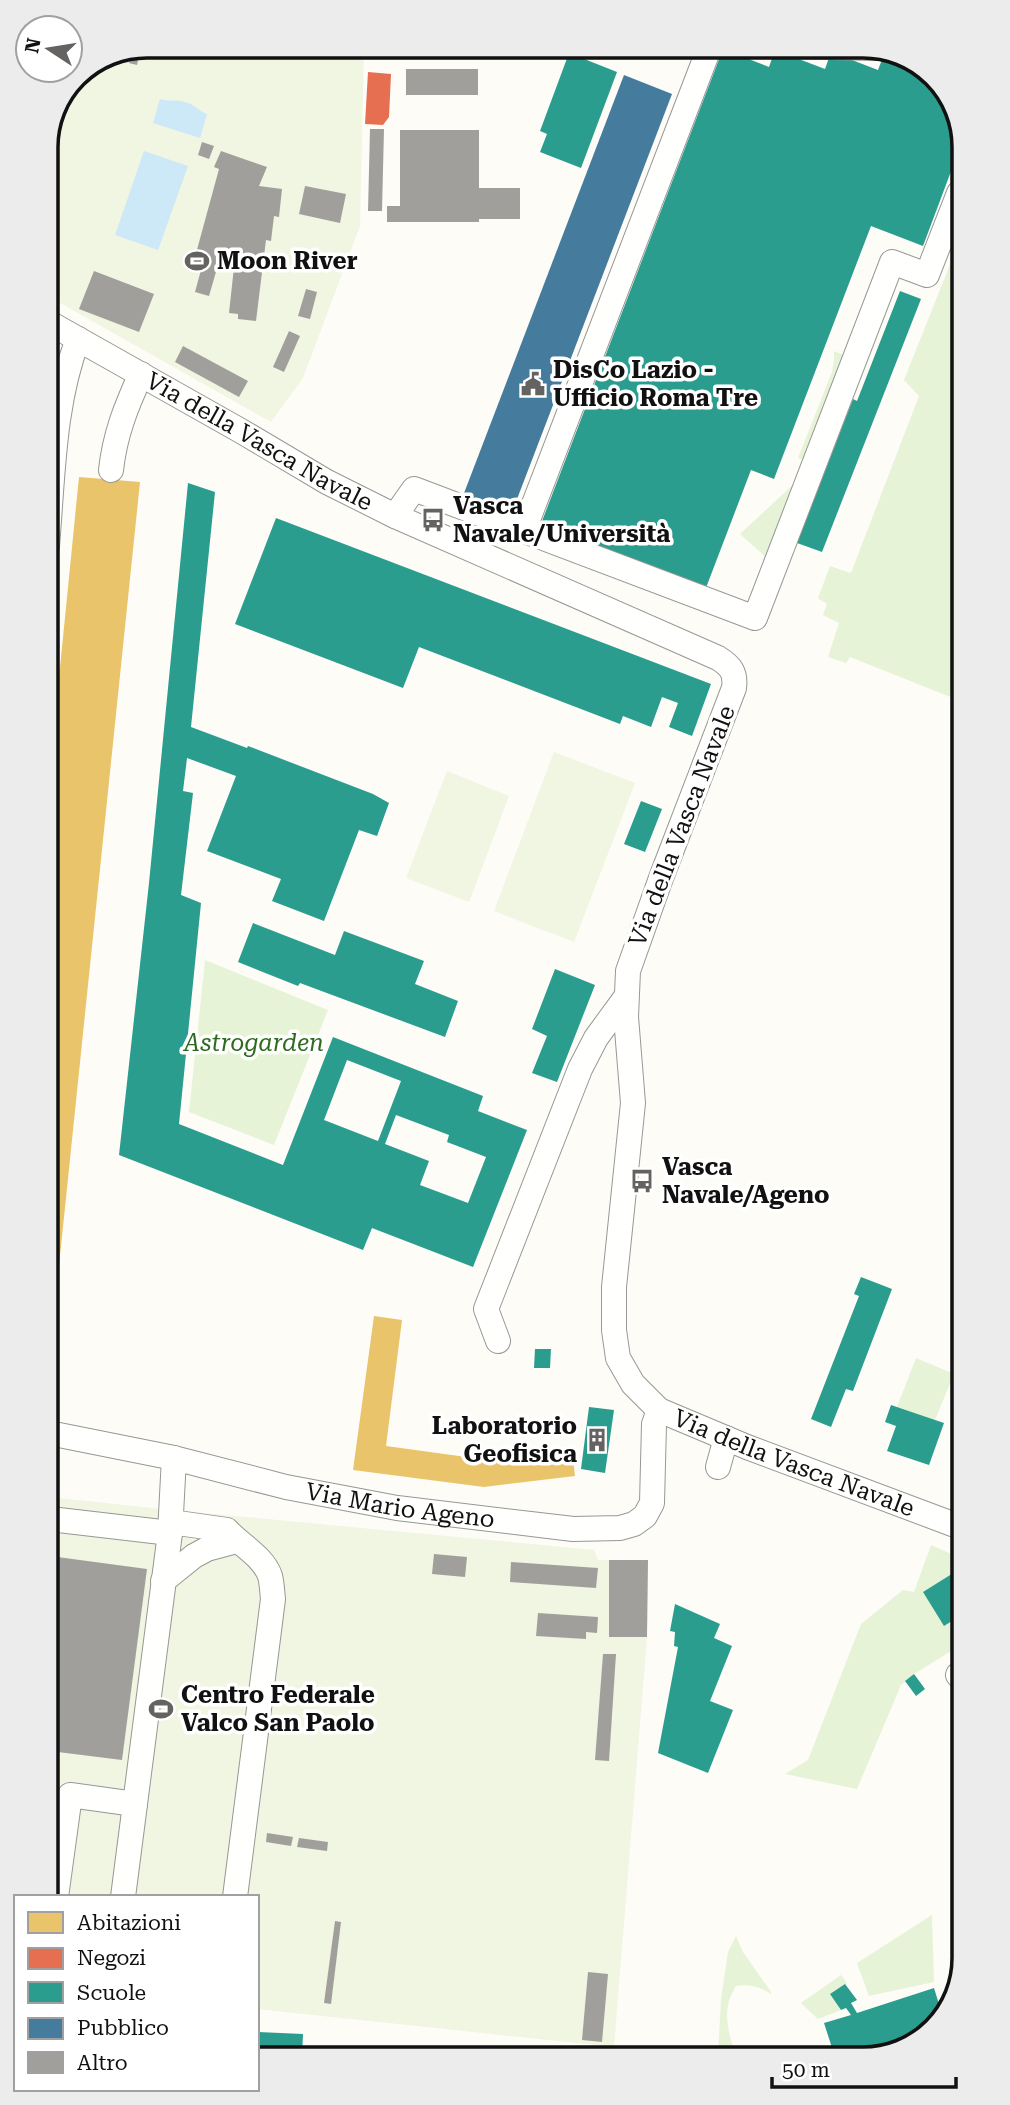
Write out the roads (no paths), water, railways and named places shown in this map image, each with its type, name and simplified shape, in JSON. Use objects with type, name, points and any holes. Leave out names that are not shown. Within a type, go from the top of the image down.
[{"type":"street","points":[[524,530],[705,58]]},
{"type":"street","points":[[395,516],[414,489],[755,618],[892,262],[927,275],[952,211]]},
{"type":"street","name":"Via della Vasca Navale","points":[[58,328],[327,482],[395,516],[718,658],[732,670],[734,688],[628,971],[626,998],[633,1103],[614,1287],[614,1330],[618,1358],[627,1377],[638,1391],[659,1410],[952,1524]]},
{"type":"street","points":[[58,426],[61,393],[78,339]]},
{"type":"street","points":[[111,470],[118,429],[141,374]]},
{"type":"street","points":[[498,1341],[486,1310],[580,1069],[596,1038],[626,998]]},
{"type":"street","name":"Via Mario Ageno","points":[[58,1435],[174,1458],[286,1487],[397,1508],[573,1529],[620,1528],[634,1524],[645,1516],[652,1503],[654,1424],[659,1410]]},
{"type":"street","points":[[718,1467],[726,1438]]},
{"type":"street","points":[[123,1895],[170,1527],[174,1458]]},
{"type":"street","points":[[58,1520],[227,1530],[270,1574],[273,1599],[235,1895]]},
{"type":"street","points":[[163,1581],[206,1549],[237,1541]]},
{"type":"street","points":[[58,1882],[70,1795],[135,1804]]},
{"type":"water","points":[[160,99],[188,103],[207,114],[200,138],[153,123]]},
{"type":"water","points":[[144,151],[188,166],[158,250],[115,235]]},
{"type":"place","name":"Moon River","points":[[197,261]]},
{"type":"place","name":"DisCo Lazio - Ufficio Roma Tre","points":[[533,384]]},
{"type":"place","name":"Vasca Navale/Università","points":[[433,520]]},
{"type":"place","name":"Vasca Navale/Ageno","points":[[642,1181]]},
{"type":"place","name":"Laboratorio Geofisica","points":[[597,1440]]},
{"type":"place","name":"Centro Federale Valco San Paolo","points":[[161,1709]]},
{"type":"park label","name":"Astrogarden","points":[[254,1043]]}]
